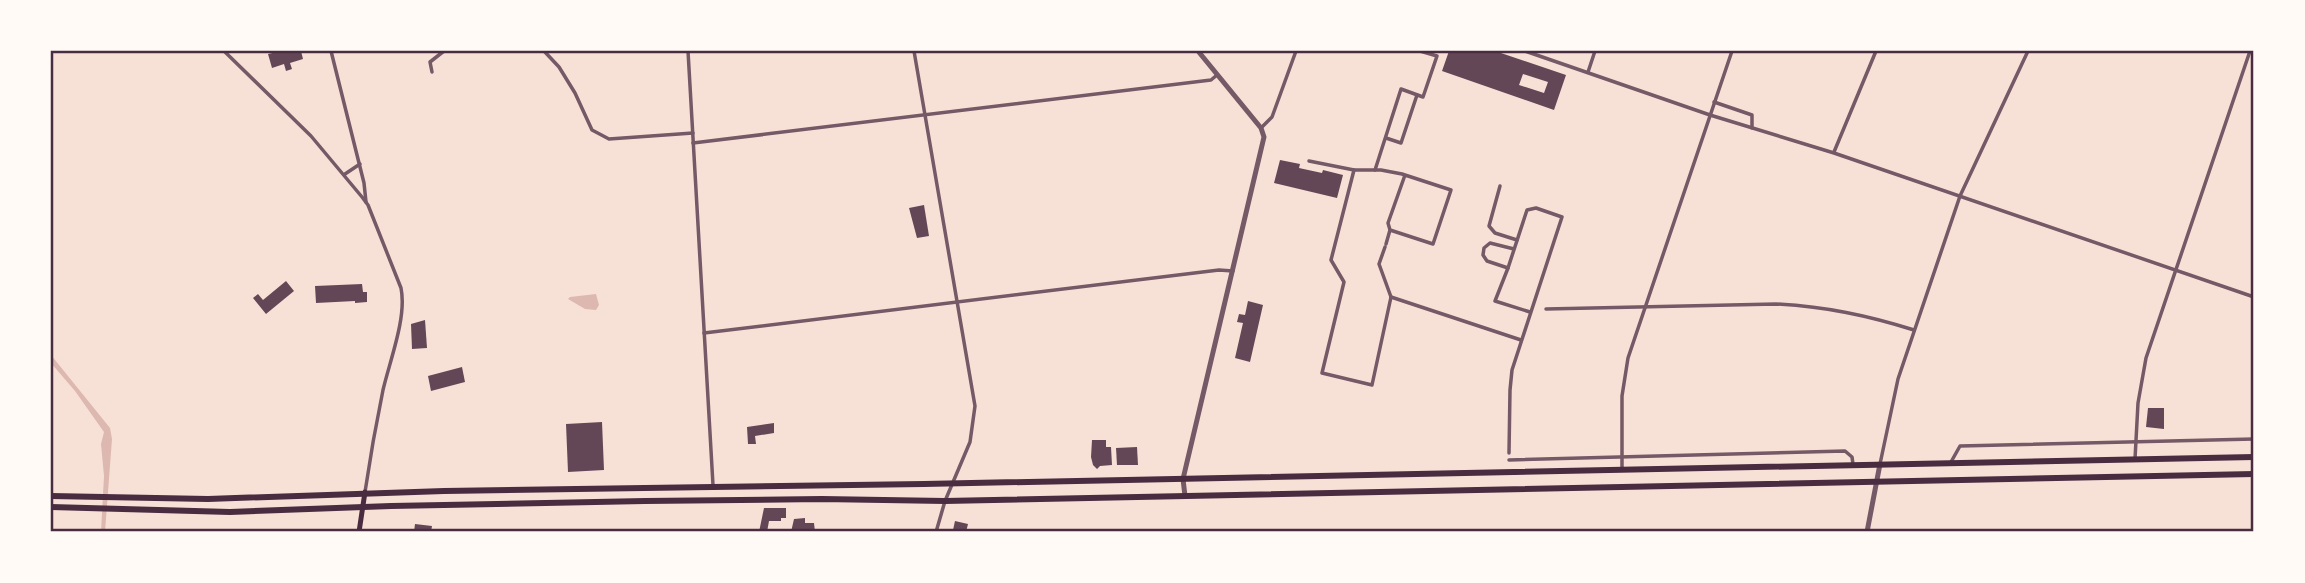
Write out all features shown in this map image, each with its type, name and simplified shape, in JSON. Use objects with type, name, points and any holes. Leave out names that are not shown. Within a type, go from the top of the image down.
[{"type":"main road","points":[[51,496],[208,499],[365,492],[1183,479],[2254,457]]},
{"type":"main road","points":[[51,507],[230,512],[822,499],[945,501],[1877,484],[2254,474]]},
{"type":"main road","points":[[359,532],[365,492]]},
{"type":"street","points":[[224,51],[311,136],[367,203]]},
{"type":"street","points":[[331,51],[360,164],[367,203],[403,298],[365,492]]},
{"type":"street","points":[[432,72],[430,62],[444,51]]},
{"type":"street","points":[[544,51],[559,67],[575,93],[592,130],[602,137],[609,139],[693,133]]},
{"type":"street","points":[[688,51],[713,487]]},
{"type":"street","points":[[914,51],[975,406],[970,442],[945,501],[936,532]]},
{"type":"street","points":[[1185,496],[1183,479],[1264,138],[1261,128],[1198,51]]},
{"type":"street","points":[[1261,128],[1272,117],[1296,51]]},
{"type":"street","points":[[1375,170],[1401,89],[1423,97],[1437,56],[1420,51]]},
{"type":"street","points":[[1525,51],[1710,115],[1834,153],[2254,297]]},
{"type":"street","points":[[1588,72],[1595,51]]},
{"type":"street","points":[[1622,470],[1622,396],[1628,358],[1732,51]]},
{"type":"street","points":[[1834,153],[1876,51]]},
{"type":"street","points":[[1867,532],[1898,379],[1914,330],[1960,196],[2028,51]]},
{"type":"street","points":[[2135,459],[2138,403],[2146,358],[2250,51]]},
{"type":"street","points":[[693,143],[1210,80],[1217,75]]},
{"type":"street","points":[[1385,138],[1401,143],[1418,95]]},
{"type":"street","points":[[1714,102],[1752,115],[1752,128]]},
{"type":"street","points":[[1309,160],[1354,170],[1405,175],[1451,190],[1433,244],[1390,230]]},
{"type":"street","points":[[345,174],[360,164]]},
{"type":"street","points":[[1354,170],[1333,247],[1331,260],[1344,282],[1322,373],[1372,385],[1391,298],[1380,264],[1390,230],[1388,223],[1405,175]]},
{"type":"street","points":[[1500,186],[1489,226],[1495,233],[1517,240]]},
{"type":"street","points":[[1509,453],[1510,390],[1521,340],[1562,217],[1538,208],[1527,210],[1495,301],[1530,312]]},
{"type":"street","points":[[1508,268],[1487,261],[1483,249],[1486,244],[1493,242],[1514,249]]},
{"type":"street","points":[[704,333],[1219,270],[1233,271]]},
{"type":"street","points":[[1391,298],[1521,340]]},
{"type":"street","points":[[1546,309],[1776,304],[1860,314],[1914,330]]},
{"type":"street","points":[[1951,463],[1960,446],[2254,439]]},
{"type":"street","points":[[1509,460],[1845,451],[1852,457],[1853,464]]},
{"type":"shaded area","points":[[596,294],[599,305],[596,310],[585,309],[568,299],[570,297]]},
{"type":"shaded area","points":[[51,355],[110,428],[112,439],[105,532],[101,532],[104,476],[101,444],[104,432],[51,363]]},
{"type":"building","points":[[301,51],[303,59],[290,63],[292,69],[286,71],[284,64],[272,68],[268,54]]},
{"type":"building","points":[[1449,51],[1495,51],[1566,75],[1554,110],[1442,71]],"holes":[[[1523,74],[1548,82],[1544,93],[1519,85]]]},
{"type":"building","points":[[1280,160],[1300,164],[1299,168],[1343,175],[1337,198],[1274,183]]},
{"type":"building","points":[[924,205],[929,236],[917,238],[909,208]]},
{"type":"building","points":[[286,281],[294,291],[266,314],[253,298],[258,294],[263,300]]},
{"type":"building","points":[[362,284],[363,292],[367,292],[367,302],[316,303],[315,286]]},
{"type":"building","points":[[1248,301],[1263,305],[1250,362],[1235,358],[1243,323],[1237,322],[1239,314],[1245,315]]},
{"type":"building","points":[[425,320],[427,348],[412,349],[411,324]]},
{"type":"building","points":[[462,367],[465,382],[431,391],[428,376]]},
{"type":"building","points":[[2148,408],[2164,408],[2164,429],[2146,427]]},
{"type":"building","points":[[602,422],[604,470],[568,472],[566,424]]},
{"type":"building","points":[[774,423],[774,433],[755,436],[756,444],[748,444],[747,427]]},
{"type":"building","points":[[1092,440],[1106,440],[1106,447],[1111,447],[1112,465],[1100,466],[1097,469],[1093,465]]},
{"type":"building","points":[[1137,447],[1138,465],[1117,465],[1116,448]]},
{"type":"building","points":[[764,508],[786,508],[786,518],[769,521],[767,532],[759,532]]},
{"type":"building","points":[[805,518],[805,523],[814,523],[815,532],[791,532],[794,519]]},
{"type":"building","points":[[955,521],[968,524],[966,532],[953,530]]},
{"type":"building","points":[[415,524],[432,526],[431,532],[414,532]]}]
